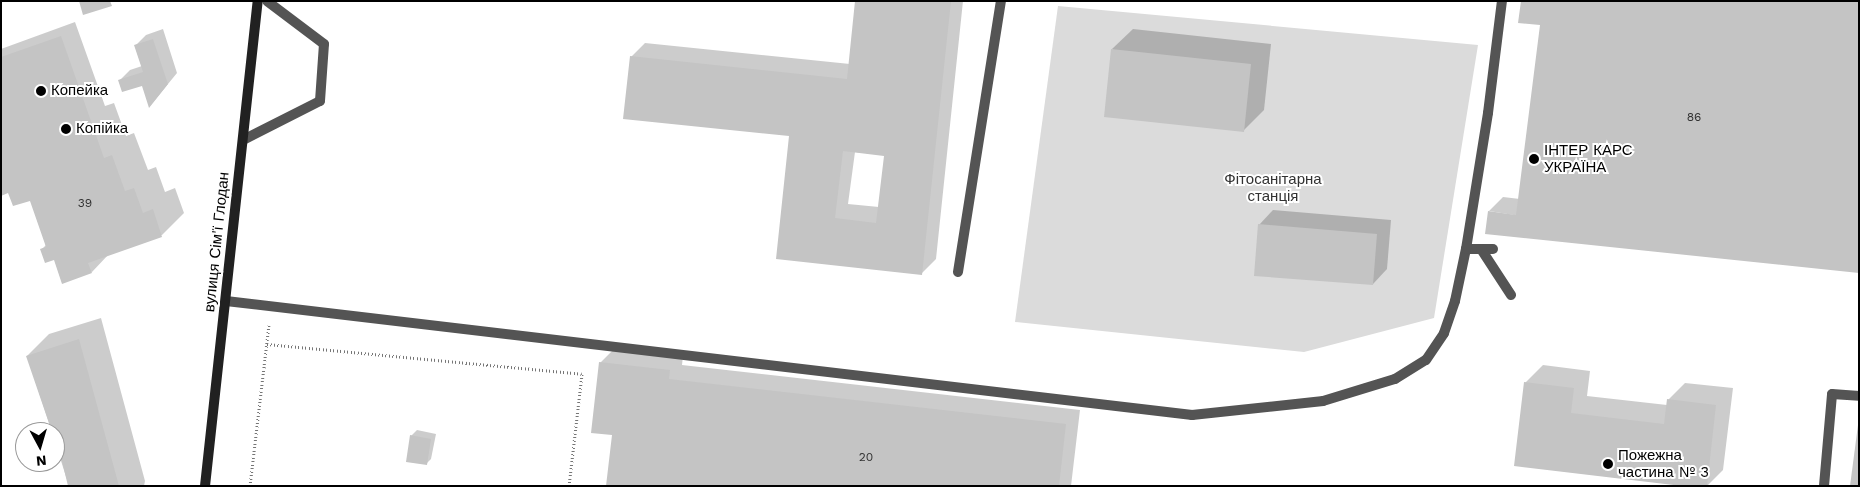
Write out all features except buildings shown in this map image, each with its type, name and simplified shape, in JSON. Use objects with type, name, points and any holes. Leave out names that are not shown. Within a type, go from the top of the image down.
[{"type":"street","name":"вулиця Сім'ї Глодан","points":[[205,486],[258,1]]},
{"type":"lane","points":[[243,140],[320,101],[324,44],[267,1]]},
{"type":"lane","points":[[958,272],[1001,1]]},
{"type":"lane","points":[[226,302],[1192,415],[1323,401],[1395,379],[1426,360],[1443,334],[1455,301],[1466,249],[1488,113],[1502,1]]},
{"type":"lane","points":[[1466,249],[1494,249]]},
{"type":"lane","points":[[1481,249],[1511,295]]},
{"type":"lane","points":[[1824,486],[1832,394],[1859,396]]},
{"type":"path","points":[[250,486],[271,307]]},
{"type":"path","points":[[267,344],[582,374],[569,486]]},
{"type":"green space","name":"Фітосанітарна станція","points":[[1058,6],[1478,45],[1434,318],[1304,352],[1015,322]]},
{"type":"place","name":"Копейка","points":[[41,91]]},
{"type":"place","name":"Копійка","points":[[66,129]]},
{"type":"place","name":"ІНТЕР КАРС УКРАЇНА","points":[[1534,159]]},
{"type":"place","name":"Пожежна частина № 3","points":[[1608,464]]}]
